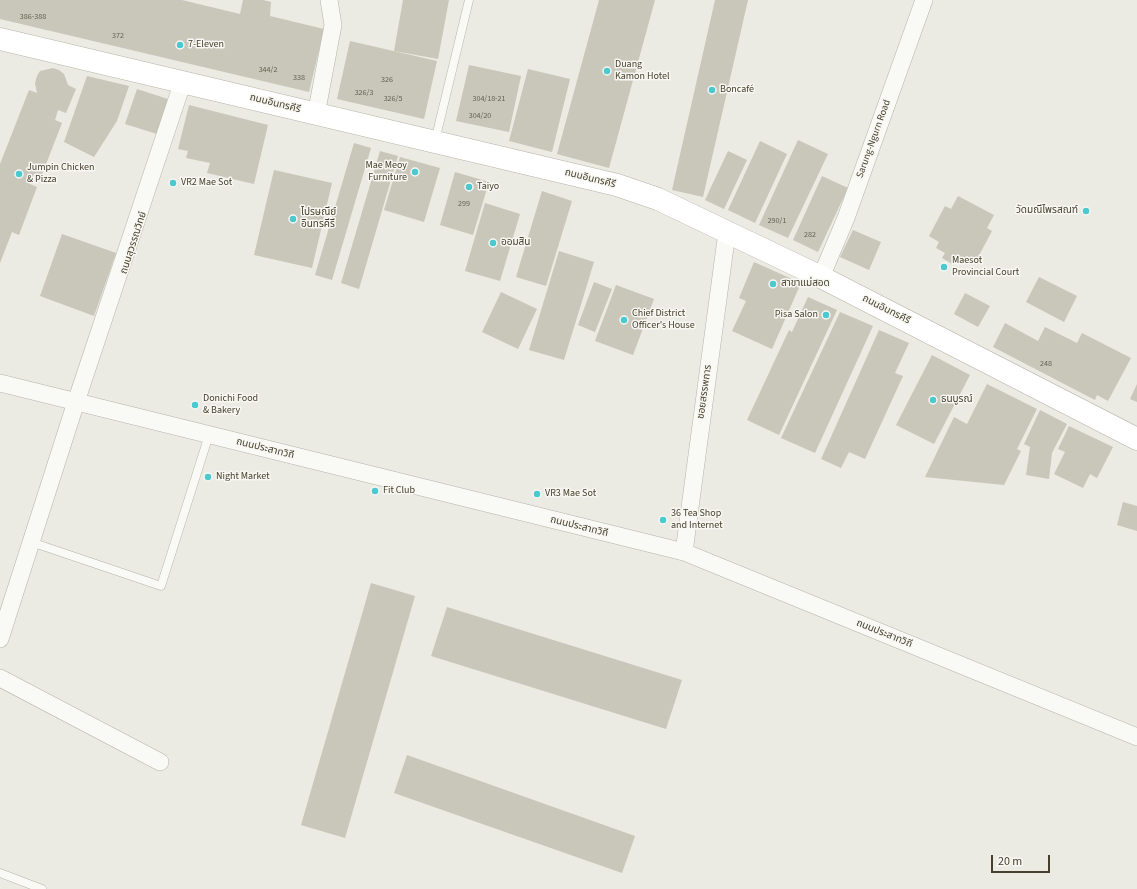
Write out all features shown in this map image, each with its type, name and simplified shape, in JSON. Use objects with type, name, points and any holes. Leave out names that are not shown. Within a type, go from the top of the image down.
[{"type":"main road","name":"ถนนอินทรคีรี","points":[[0,39],[185,81],[617,186],[658,199],[821,277],[1137,439]]},
{"type":"street","points":[[316,114],[332,26],[328,0]]},
{"type":"street","name":"Sarung-Ngurn Road","points":[[821,277],[846,218],[924,0]]},
{"type":"street","name":"ถนนสุวรรณวิทย์","points":[[0,639],[185,81]]},
{"type":"street","name":"ซอยสรรพการ","points":[[684,552],[727,232]]},
{"type":"street","name":"ถนนประสาทวิถี","points":[[0,383],[684,552],[1137,737]]},
{"type":"street","points":[[0,678],[160,762]]},
{"type":"lane","points":[[435,142],[469,0]]},
{"type":"lane","points":[[31,542],[161,586],[209,435]]},
{"type":"lane","points":[[0,873],[42,889]]},
{"type":"building","points":[[0,0],[182,0],[240,14],[243,0],[263,0],[271,2],[270,16],[324,29],[309,92],[0,19]]},
{"type":"building","points":[[403,0],[449,0],[438,59],[394,51]]},
{"type":"building","name":"Duang Kamon Hotel","points":[[599,0],[655,0],[609,168],[557,154]]},
{"type":"building","points":[[715,0],[748,0],[703,197],[672,190]]},
{"type":"building","points":[[350,41],[437,61],[424,119],[337,99]]},
{"type":"building","points":[[469,65],[521,76],[509,132],[456,121]]},
{"type":"building","points":[[53,68],[64,74],[68,85],[76,89],[66,113],[58,110],[55,120],[62,123],[41,177],[34,174],[30,184],[37,187],[19,235],[12,232],[0,263],[0,164],[29,90],[37,93],[35,83],[40,71]]},
{"type":"building","points":[[528,69],[570,79],[552,152],[509,141]]},
{"type":"building","points":[[87,76],[129,86],[117,121],[94,157],[64,142]]},
{"type":"building","points":[[137,89],[168,99],[157,134],[125,124]]},
{"type":"building","points":[[189,105],[268,125],[254,184],[207,173],[210,163],[186,158],[188,151],[178,149]]},
{"type":"building","points":[[798,140],[828,154],[788,238],[759,225]]},
{"type":"building","points":[[760,141],[787,154],[755,223],[728,210]]},
{"type":"building","points":[[354,143],[371,148],[332,280],[315,275]]},
{"type":"building","points":[[380,151],[398,156],[359,289],[341,283]]},
{"type":"building","points":[[728,151],[747,160],[724,209],[705,200]]},
{"type":"building","points":[[400,157],[440,168],[424,222],[384,210]]},
{"type":"building","name":"ไปรษณีย์ อินทรคีรี","points":[[274,170],[332,183],[312,268],[254,255]]},
{"type":"building","points":[[455,172],[489,182],[473,235],[440,225]]},
{"type":"building","points":[[822,176],[848,188],[818,252],[793,240]]},
{"type":"building","points":[[542,191],[572,201],[546,286],[516,277]]},
{"type":"building","points":[[958,196],[994,215],[987,228],[992,231],[976,261],[967,256],[964,263],[955,258],[952,264],[942,258],[945,253],[936,248],[939,242],[929,236],[945,206],[951,209]]},
{"type":"building","name":"ออมสิน","points":[[485,203],[520,214],[500,281],[465,271]]},
{"type":"building","points":[[853,230],[881,242],[869,270],[840,257]]},
{"type":"building","points":[[62,234],[116,253],[94,316],[40,296]]},
{"type":"building","points":[[559,251],[594,262],[564,360],[529,350]]},
{"type":"building","points":[[754,262],[801,283],[772,349],[732,331],[746,301],[739,298]]},
{"type":"building","points":[[1039,277],[1077,296],[1064,322],[1026,302]]},
{"type":"building","points":[[594,282],[612,289],[595,332],[578,325]]},
{"type":"building","name":"Chief District Officer's House","points":[[616,285],[654,299],[633,355],[595,341]]},
{"type":"building","points":[[501,292],[537,309],[518,349],[482,332]]},
{"type":"building","points":[[965,293],[990,306],[978,327],[954,314]]},
{"type":"building","points":[[808,297],[837,310],[779,435],[747,420],[789,330],[792,332]]},
{"type":"building","points":[[840,312],[873,326],[815,453],[781,438]]},
{"type":"building","points":[[1005,323],[1038,341],[1045,327],[1077,343],[1082,333],[1131,358],[1108,401],[1097,395],[1095,400],[993,347]]},
{"type":"building","points":[[879,330],[909,343],[895,373],[903,376],[865,459],[849,452],[841,468],[821,459]]},
{"type":"building","name":"ธนบูรณ์","points":[[932,355],[970,375],[934,444],[896,425]]},
{"type":"building","points":[[987,384],[1037,409],[1017,449],[1021,451],[1004,485],[925,477],[954,417],[967,424]]},
{"type":"building","points":[[1137,384],[1137,402],[1130,399]]},
{"type":"building","points":[[1040,410],[1067,424],[1052,453],[1049,479],[1026,475],[1030,447],[1024,444]]},
{"type":"building","points":[[1069,426],[1113,447],[1097,478],[1090,474],[1083,488],[1054,474],[1065,452],[1058,449]]},
{"type":"building","points":[[1123,502],[1137,506],[1137,531],[1117,525]]},
{"type":"building","points":[[371,583],[415,596],[345,838],[301,825]]},
{"type":"building","points":[[447,607],[682,680],[666,729],[431,656]]},
{"type":"building","points":[[407,755],[635,836],[622,873],[394,793]]},
{"type":"place","name":"7-Eleven","points":[[180,45]]},
{"type":"place","name":"Duang Kamon Hotel","points":[[607,71]]},
{"type":"place","name":"Boncafé","points":[[712,90]]},
{"type":"place","name":"Mae Meoy Furniture","points":[[415,172]]},
{"type":"place","name":"Jumpin Chicken & Pizza","points":[[19,174]]},
{"type":"place","name":"VR2 Mae Sot","points":[[173,183]]},
{"type":"place","name":"Taiyo","points":[[469,187]]},
{"type":"place","name":"วัดมณีไพรสณฑ์","points":[[1086,211]]},
{"type":"place","name":"ไปรษณีย์ อินทรคีรี","points":[[293,219]]},
{"type":"place","name":"ออมสิน","points":[[493,243]]},
{"type":"place","name":"Maesot Provincial Court","points":[[944,267]]},
{"type":"place","name":"สาขาแม่สอด","points":[[773,284]]},
{"type":"place","name":"Pisa Salon","points":[[826,315]]},
{"type":"place","name":"Chief District Officer's House","points":[[624,320]]},
{"type":"place","name":"ธนบูรณ์","points":[[933,400]]},
{"type":"place","name":"Donichi Food & Bakery","points":[[195,405]]},
{"type":"place","name":"Night Market","points":[[208,477]]},
{"type":"place","name":"Fit Club","points":[[375,491]]},
{"type":"place","name":"VR3 Mae Sot","points":[[537,494]]},
{"type":"place","name":"36 Tea Shop and Internet","points":[[663,520]]}]
